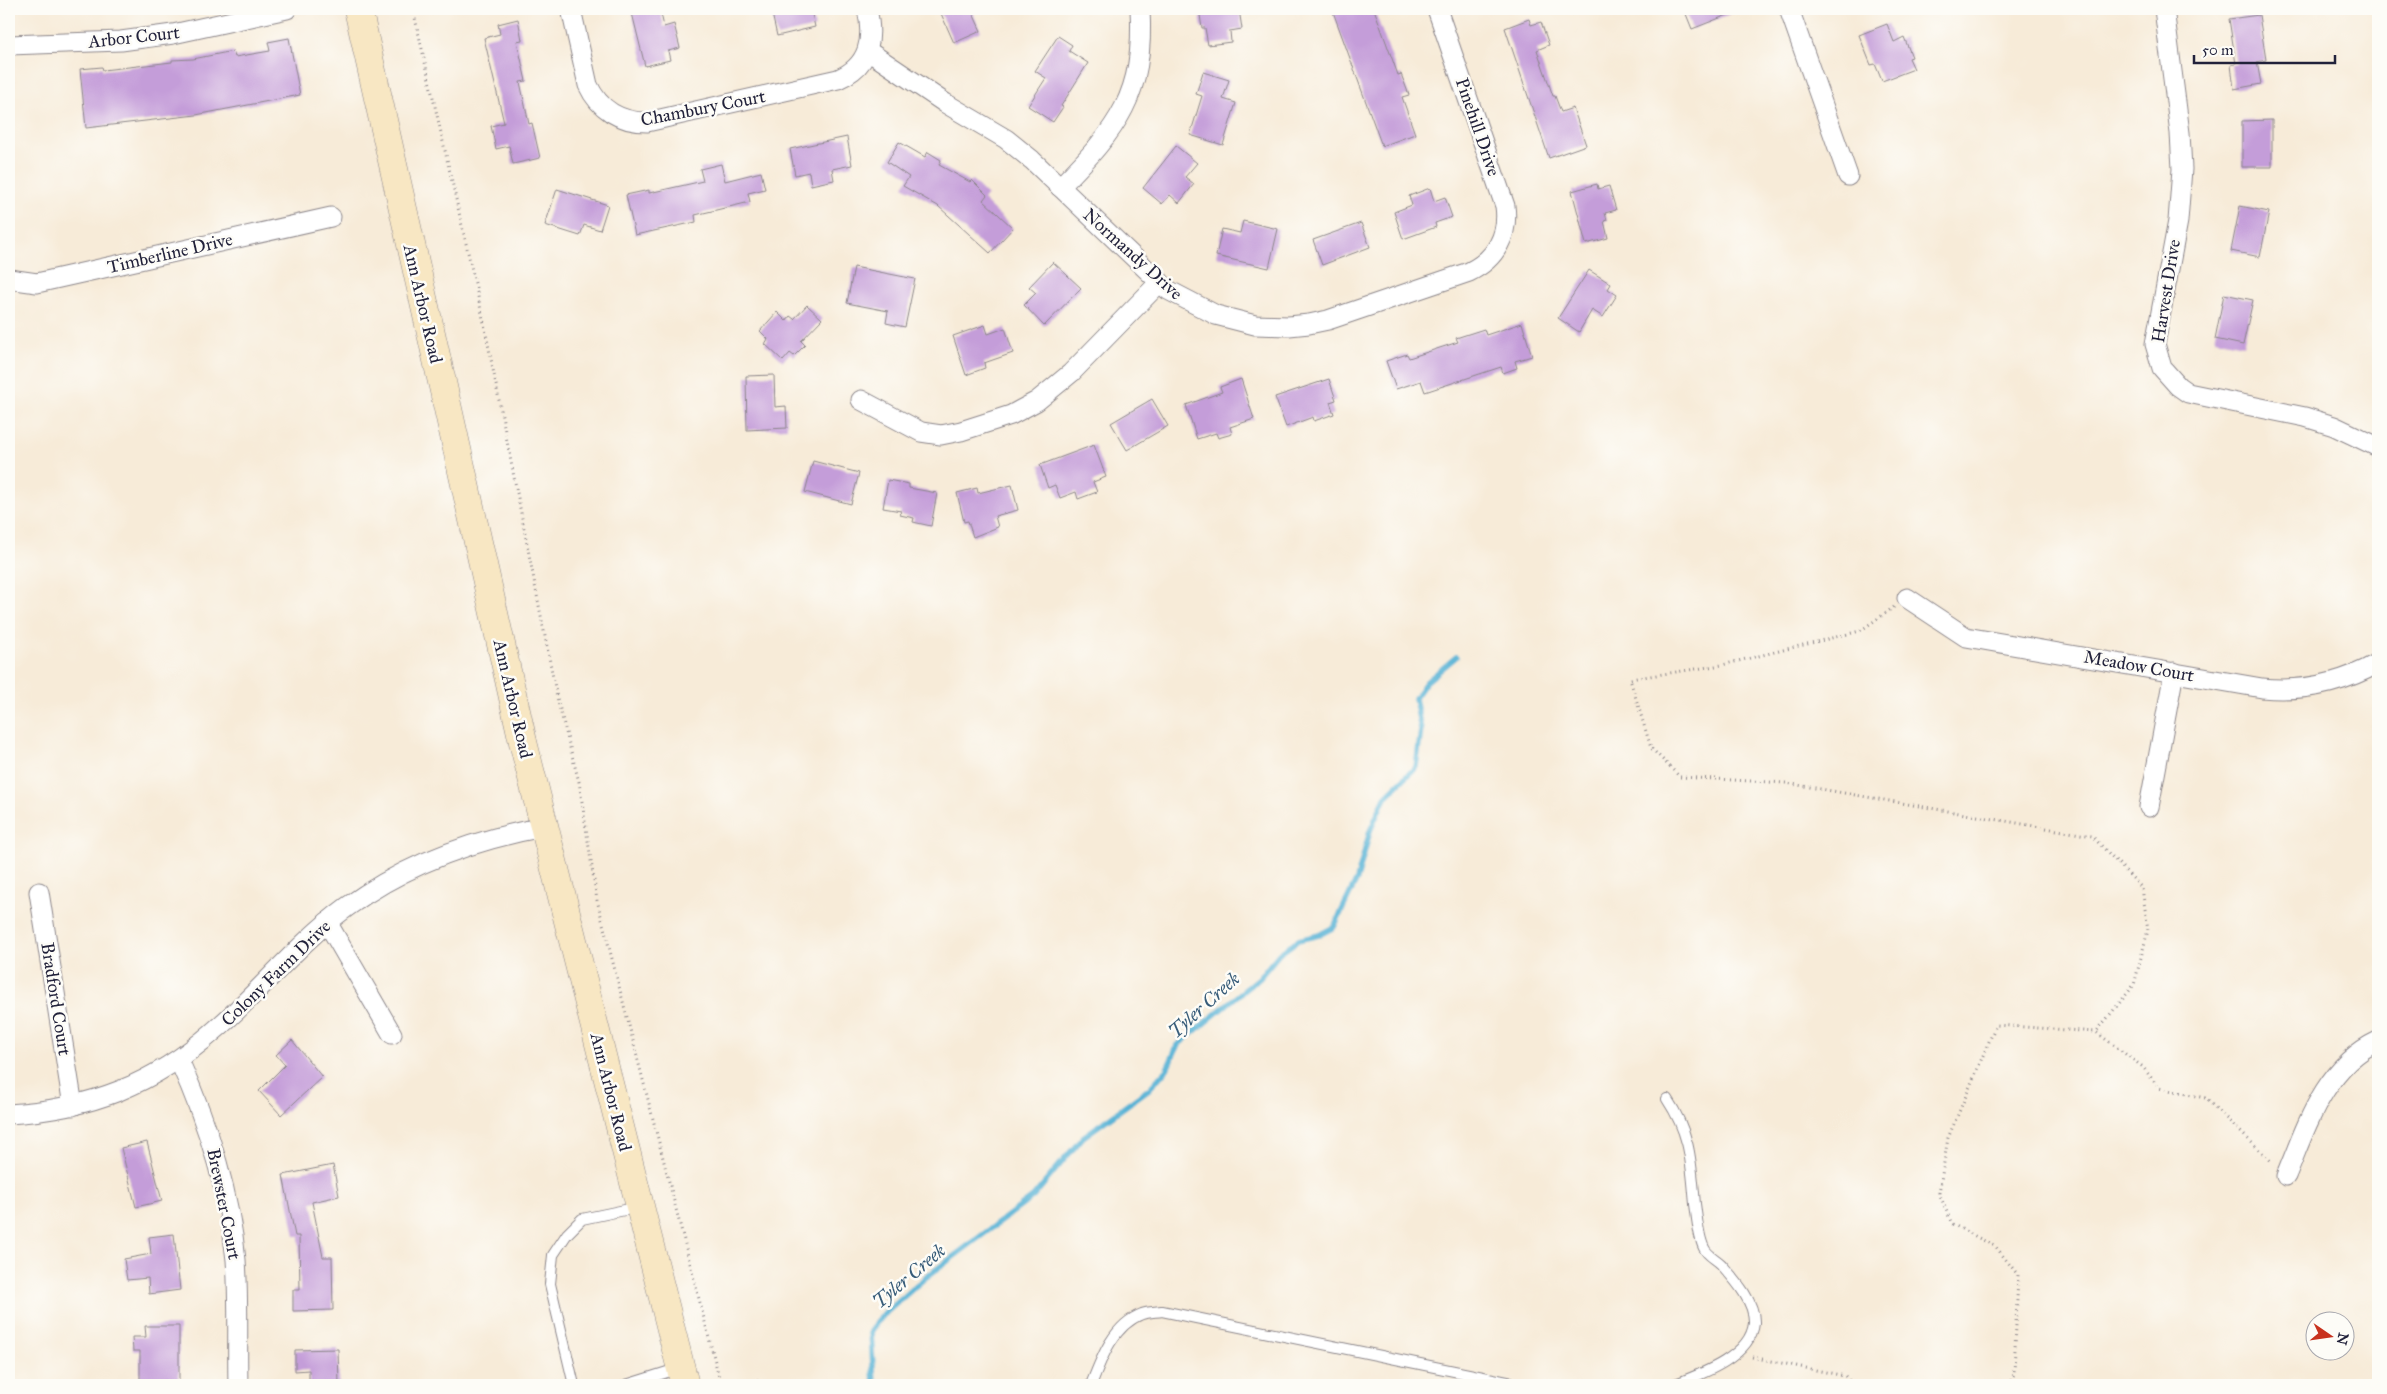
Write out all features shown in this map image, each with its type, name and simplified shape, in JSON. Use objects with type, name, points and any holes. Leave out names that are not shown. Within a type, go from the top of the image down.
[{"type":"main road","name":"Ann Arbor Road","points":[[358,9],[496,627],[544,827],[683,1376]]},
{"type":"street","name":"Arbor Court","points":[[9,45],[122,42],[173,34],[287,9]]},
{"type":"street","name":"Chambury Court","points":[[572,9],[588,85],[593,95],[606,110],[623,120],[635,122],[646,122],[838,79],[856,68],[868,51]]},
{"type":"street","points":[[867,9],[871,26],[868,51]]},
{"type":"street","points":[[1060,187],[1098,150],[1127,103],[1140,51],[1140,9]]},
{"type":"street","name":"Pinehill Drive","points":[[1437,9],[1505,206],[1506,227],[1500,246]]},
{"type":"street","points":[[1789,9],[1848,176]]},
{"type":"street","name":"Harvest Drive","points":[[2164,9],[2180,133],[2182,169],[2178,221],[2155,344],[2162,368],[2178,386],[2194,395],[2305,417],[2348,432],[2378,448]]},
{"type":"street","name":"Normandy Drive","points":[[868,51],[945,103],[1006,139],[1060,187],[1160,282],[1186,301],[1216,315],[1255,325],[1302,325],[1328,320],[1469,272],[1487,261],[1500,246]]},
{"type":"street","name":"Timberline Drive","points":[[9,279],[37,283],[331,217]]},
{"type":"street","points":[[861,400],[921,432],[941,435],[962,431],[1011,415],[1037,401],[1071,373],[1160,282]]},
{"type":"street","name":"Meadow Court","points":[[1907,598],[1933,617],[1966,637],[2262,688],[2302,690],[2334,683],[2358,674],[2378,663]]},
{"type":"street","points":[[2149,807],[2174,672]]},
{"type":"street","name":"Colony Farm Drive","points":[[9,1114],[73,1106],[129,1088],[179,1060],[215,1031],[328,922],[387,882],[421,863],[481,841],[544,827]]},
{"type":"street","name":"Bradford Court","points":[[39,892],[73,1106]]},
{"type":"street","points":[[328,922],[392,1034]]},
{"type":"street","points":[[2286,1176],[2322,1092],[2338,1071],[2365,1047],[2378,1041]]},
{"type":"street","name":"Brewster Court","points":[[179,1060],[201,1109],[217,1156],[231,1221],[236,1261],[238,1385]]},
{"type":"lane","points":[[1667,1099],[1681,1120],[1690,1153],[1697,1216],[1704,1249],[1720,1264],[1748,1298],[1754,1322],[1748,1338],[1734,1354],[1713,1369],[1673,1385]]},
{"type":"lane","points":[[574,1385],[550,1284],[553,1255],[567,1234],[582,1219],[640,1207]]},
{"type":"lane","points":[[1091,1385],[1105,1349],[1123,1328],[1142,1314],[1162,1311],[1522,1385]]},
{"type":"lane","points":[[626,1385],[683,1376]]},
{"type":"lane","points":[[742,1385],[755,1385]]},
{"type":"path","points":[[413,9],[484,323],[557,698],[579,782],[597,900],[722,1385]]},
{"type":"path","points":[[1907,598],[1860,631],[1722,665],[1630,679],[1651,748],[1680,776],[1786,783],[2092,836],[2142,888],[2148,930],[2134,986],[2096,1032]]},
{"type":"path","points":[[2009,1385],[2014,1374],[2018,1275],[1996,1248],[1952,1224],[1939,1192],[1948,1138],[1996,1025],[2096,1032],[2143,1067],[2159,1088],[2205,1098],[2246,1140],[2286,1176]]},
{"type":"path","points":[[1734,1354],[1845,1376],[1853,1385]]},
{"type":"building","points":[[660,9],[664,27],[674,24],[680,48],[668,51],[670,60],[645,66],[632,13]]},
{"type":"building","points":[[771,9],[811,9],[815,27],[777,36]]},
{"type":"building","points":[[939,9],[971,9],[981,31],[954,43]]},
{"type":"building","points":[[1199,9],[1239,9],[1242,29],[1230,31],[1231,42],[1208,45],[1205,28],[1202,28]]},
{"type":"building","points":[[1332,9],[1374,9],[1398,75],[1401,74],[1409,95],[1402,97],[1415,134],[1382,146]]},
{"type":"building","points":[[1684,9],[1740,9],[1740,10],[1692,29]]},
{"type":"building","points":[[2259,15],[2266,60],[2257,62],[2261,84],[2234,89],[2231,65],[2236,64],[2229,19]]},
{"type":"building","points":[[518,19],[522,40],[517,41],[526,81],[520,82],[529,124],[532,123],[540,158],[513,164],[509,146],[496,149],[491,126],[504,123],[484,38],[500,34],[498,24]]},
{"type":"building","points":[[1529,19],[1531,25],[1541,22],[1549,45],[1537,50],[1553,96],[1555,96],[1561,112],[1573,108],[1586,145],[1549,158],[1505,28]]},
{"type":"building","points":[[1887,24],[1894,42],[1904,37],[1912,57],[1909,58],[1914,69],[1882,81],[1875,64],[1871,65],[1859,35]]},
{"type":"building","points":[[1058,36],[1072,45],[1069,51],[1088,63],[1053,122],[1028,106],[1046,78],[1035,71]]},
{"type":"building","points":[[289,38],[300,95],[196,115],[86,128],[80,69],[102,67],[103,70],[172,62],[172,60],[193,59],[233,51],[235,57],[270,51],[268,42]]},
{"type":"building","points":[[1203,72],[1229,80],[1223,99],[1236,103],[1223,145],[1190,135],[1202,96],[1196,94]]},
{"type":"building","points":[[2272,120],[2272,167],[2242,167],[2242,121]]},
{"type":"building","points":[[847,137],[852,165],[832,169],[834,180],[811,185],[809,172],[795,175],[790,149]]},
{"type":"building","points":[[899,142],[925,157],[928,152],[941,160],[939,165],[970,182],[972,180],[987,195],[983,200],[1013,228],[990,253],[938,206],[903,186],[909,177],[887,162]]},
{"type":"building","points":[[1176,146],[1197,163],[1185,177],[1194,184],[1179,203],[1170,195],[1162,204],[1143,188]]},
{"type":"building","points":[[721,164],[725,181],[761,172],[765,189],[748,193],[750,202],[695,215],[696,222],[635,235],[626,195],[649,190],[649,193],[703,181],[700,169]]},
{"type":"building","points":[[1597,184],[1598,189],[1609,186],[1616,210],[1605,213],[1607,220],[1604,221],[1608,238],[1586,244],[1572,191]]},
{"type":"building","points":[[1430,188],[1434,201],[1445,197],[1452,217],[1435,223],[1436,227],[1403,239],[1394,212],[1412,205],[1409,196]]},
{"type":"building","points":[[557,189],[608,205],[600,230],[584,225],[580,236],[545,225]]},
{"type":"building","points":[[2240,206],[2269,212],[2260,257],[2231,251]]},
{"type":"building","points":[[1243,221],[1278,229],[1269,268],[1216,256],[1222,229],[1240,233]]},
{"type":"building","points":[[1361,223],[1370,247],[1322,265],[1313,240]]},
{"type":"building","points":[[1053,262],[1081,288],[1044,326],[1024,305],[1036,293],[1029,287]]},
{"type":"building","points":[[854,267],[915,279],[905,327],[886,323],[888,311],[847,303]]},
{"type":"building","points":[[1589,270],[1611,284],[1608,289],[1617,295],[1603,317],[1592,310],[1579,332],[1558,318]]},
{"type":"building","points":[[2224,294],[2253,300],[2243,345],[2215,339]]},
{"type":"building","points":[[807,305],[822,319],[801,341],[805,345],[794,356],[790,353],[783,361],[765,344],[768,339],[760,331],[777,312],[786,321],[790,316],[794,319]]},
{"type":"building","points":[[1522,323],[1532,356],[1515,361],[1517,368],[1503,373],[1501,367],[1425,392],[1421,381],[1396,389],[1386,361],[1407,354],[1409,358],[1458,342],[1456,338],[1484,329],[1486,335]]},
{"type":"building","points":[[985,325],[988,334],[1005,328],[1013,353],[984,363],[985,368],[966,375],[953,336]]},
{"type":"building","points":[[774,375],[775,407],[786,406],[787,428],[747,430],[746,376]]},
{"type":"building","points":[[1241,379],[1254,419],[1230,427],[1232,434],[1218,438],[1216,433],[1197,439],[1186,405],[1222,392],[1220,387]]},
{"type":"building","points":[[1329,379],[1336,400],[1330,402],[1334,414],[1314,421],[1313,417],[1286,427],[1275,397]]},
{"type":"building","points":[[1152,399],[1168,426],[1127,450],[1111,423]]},
{"type":"building","points":[[1094,445],[1106,477],[1093,482],[1097,492],[1078,499],[1076,492],[1060,498],[1055,485],[1048,488],[1040,465]]},
{"type":"building","points":[[813,461],[859,473],[851,504],[805,492]]},
{"type":"building","points":[[888,480],[909,484],[909,488],[937,493],[931,526],[913,522],[914,518],[900,515],[901,511],[883,508]]},
{"type":"building","points":[[1012,485],[1018,510],[995,516],[998,527],[973,537],[968,521],[964,522],[957,493],[977,488],[978,493]]},
{"type":"building","points":[[292,1040],[322,1077],[281,1115],[259,1091],[285,1065],[276,1055]]},
{"type":"building","points":[[147,1142],[162,1201],[136,1207],[121,1148]]},
{"type":"building","points":[[333,1165],[339,1196],[312,1202],[323,1257],[332,1257],[333,1310],[293,1311],[293,1290],[300,1290],[299,1236],[295,1236],[283,1175]]},
{"type":"building","points":[[174,1234],[180,1290],[149,1294],[148,1278],[127,1280],[124,1259],[151,1254],[149,1237]]},
{"type":"building","points":[[145,1326],[179,1326],[179,1382],[140,1382],[140,1351],[133,1351],[132,1337],[146,1337]]},
{"type":"building","points":[[338,1349],[339,1385],[309,1385],[309,1370],[295,1371],[295,1350]]},
{"type":"waterway","name":"Tyler Creek","points":[[874,1385],[871,1331],[880,1318],[925,1278],[1033,1197],[1083,1137],[1149,1089],[1167,1069],[1178,1045],[1260,977],[1279,954],[1298,940],[1319,935],[1334,927],[1357,879],[1370,831],[1385,797],[1416,767],[1421,730],[1415,698],[1426,682],[1456,657]]}]
